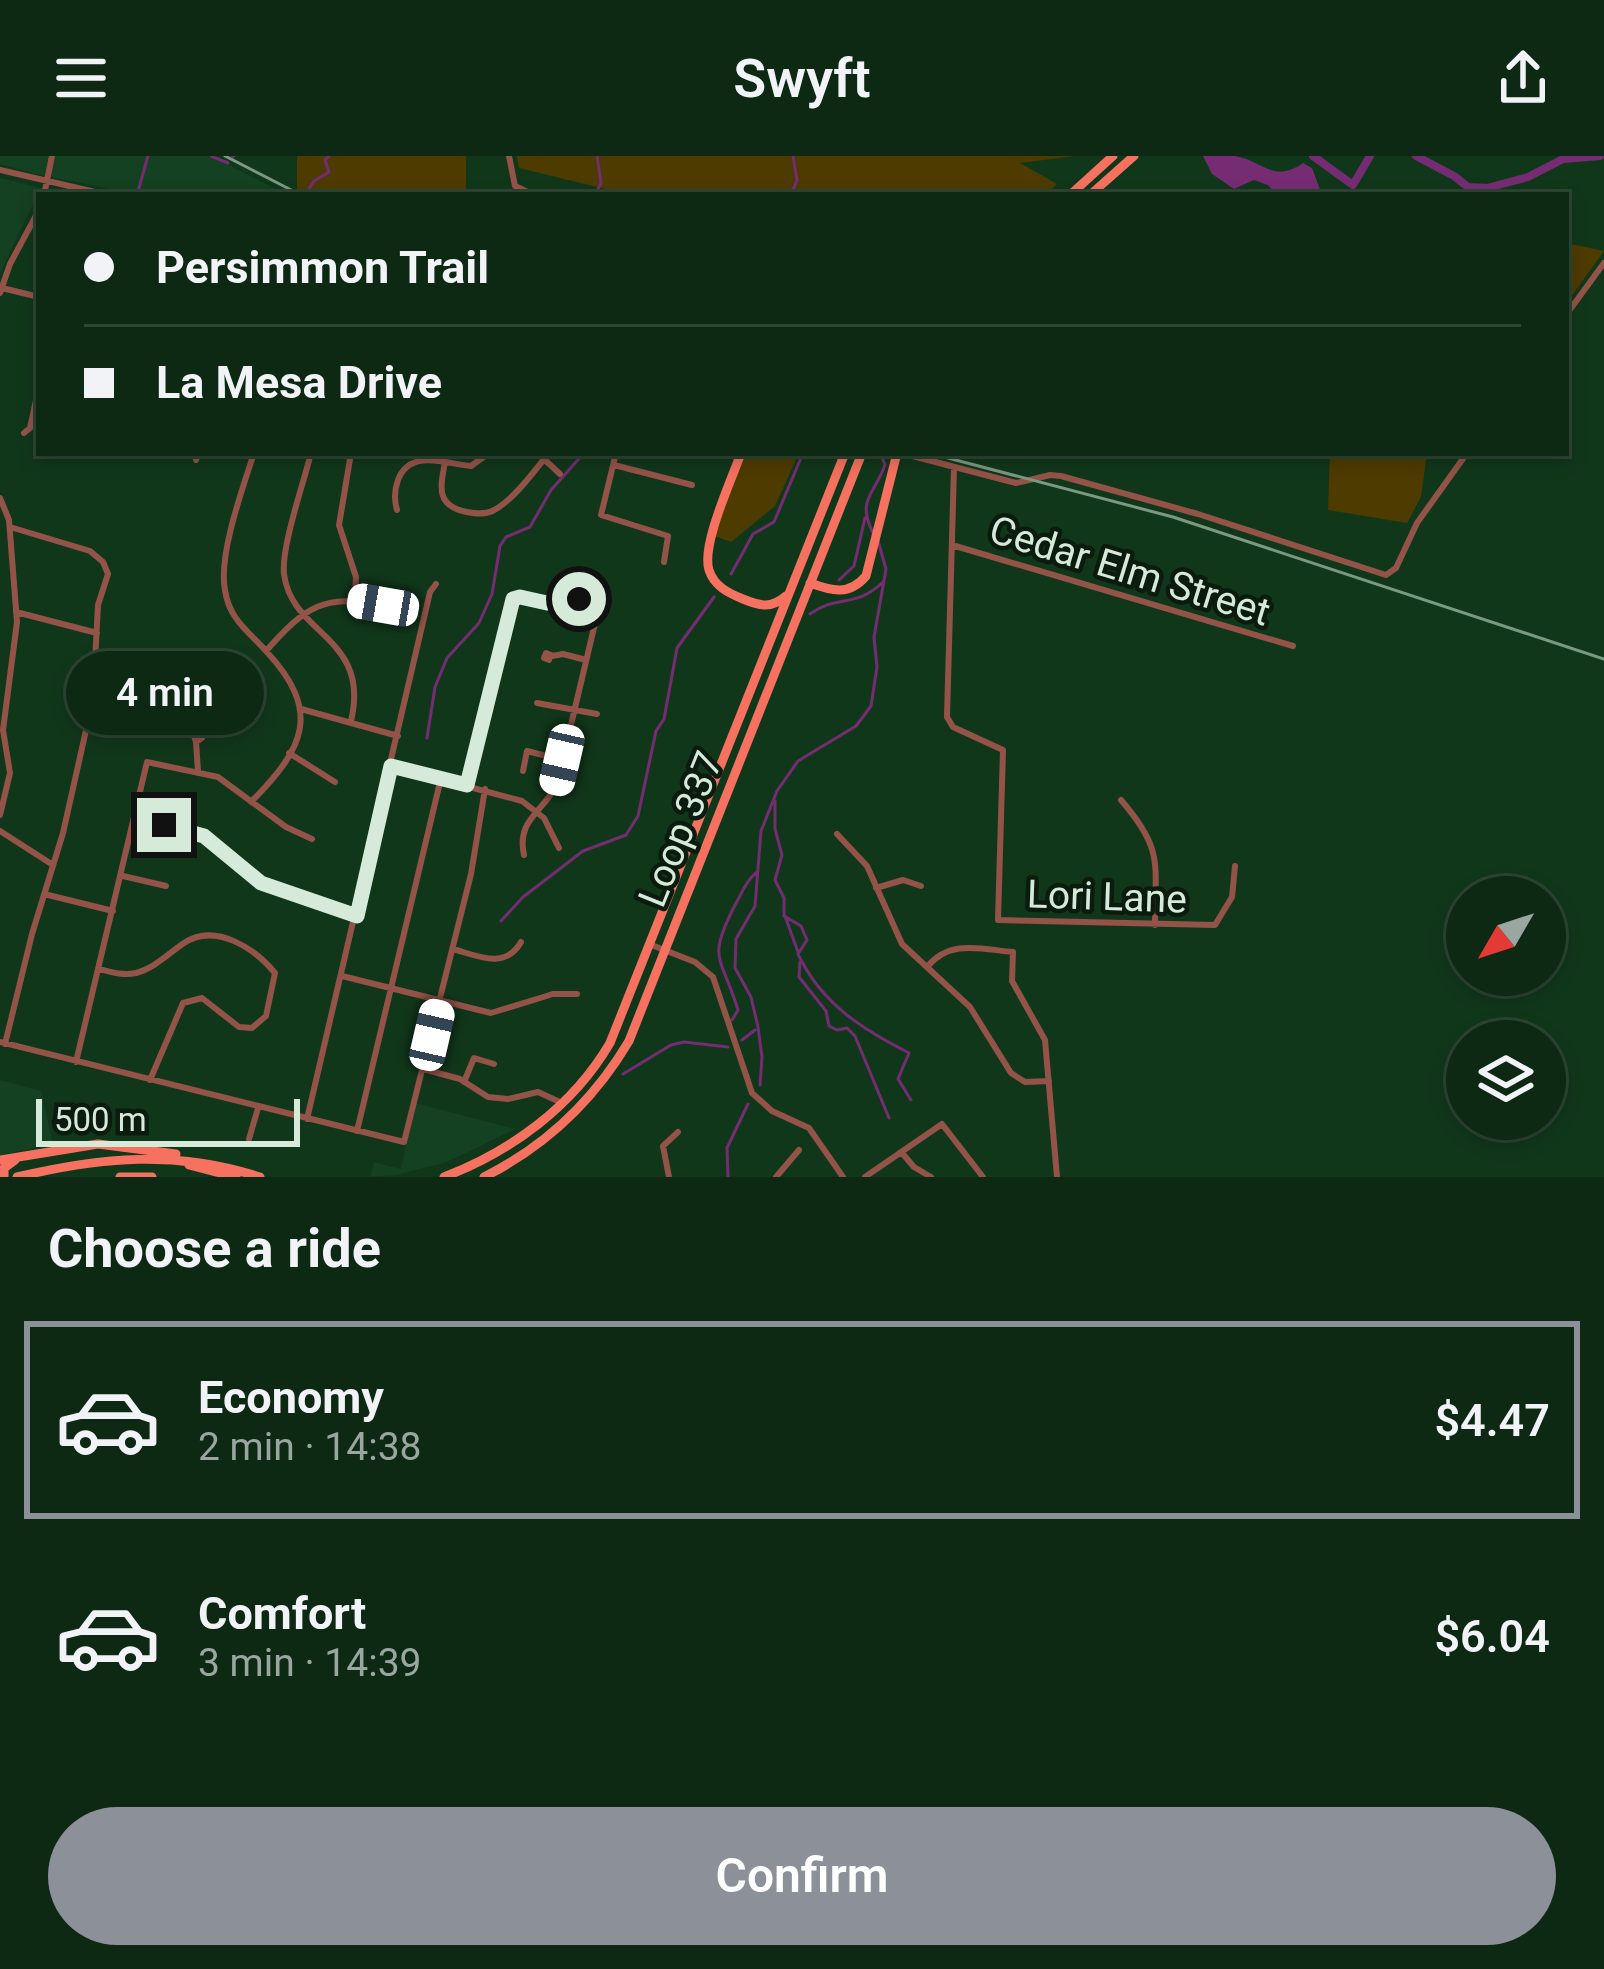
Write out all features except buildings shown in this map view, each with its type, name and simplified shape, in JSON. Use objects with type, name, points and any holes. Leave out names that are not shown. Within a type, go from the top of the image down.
[{"type":"main road","points":[[1073,192],[1113,156]]},
{"type":"main road","points":[[1093,192],[1134,156]]},
{"type":"main road","points":[[740,456],[707,560],[719,586],[758,605],[771,606],[790,591],[844,456]]},
{"type":"main road","points":[[810,583],[840,592],[860,584],[866,576],[898,456]]},
{"type":"main road","name":"Loop 337","points":[[484,1177],[532,1150],[597,1088],[628,1041],[860,458]]},
{"type":"main road","name":"Loop 337","points":[[444,1177],[510,1144],[562,1103],[610,1043],[790,591]]},
{"type":"main road","points":[[758,605],[770,621],[773,636]]},
{"type":"main road","points":[[662,916],[661,935],[664,938],[672,930]]},
{"type":"main road","points":[[643,964],[649,956],[655,957],[653,983]]},
{"type":"main road","points":[[0,1160],[98,1144],[156,1150],[260,1177]]},
{"type":"main road","points":[[17,1177],[141,1156],[198,1161]]},
{"type":"main road","points":[[4,1177],[4,1168],[19,1157]]},
{"type":"main road","points":[[99,1160],[177,1163],[236,1177]]},
{"type":"main road","points":[[453,1177],[481,1161]]},
{"type":"main road","points":[[120,1177],[152,1177]]},
{"type":"street","points":[[44,192],[52,156]]},
{"type":"street","points":[[509,156],[515,186],[528,192]]},
{"type":"street","points":[[0,170],[94,192]]},
{"type":"street","points":[[36,216],[0,290],[36,296]]},
{"type":"street","points":[[1569,311],[1604,263]]},
{"type":"street","points":[[24,433],[30,428],[36,401]]},
{"type":"street","points":[[251,802],[300,735],[301,709],[297,691],[237,622],[224,589],[227,558],[253,456]]},
{"type":"street","points":[[310,456],[284,568],[287,587],[356,679],[351,722]]},
{"type":"street","points":[[350,456],[339,525],[356,577],[355,600]]},
{"type":"street","points":[[397,510],[393,503],[404,470],[426,459],[476,465],[486,456]]},
{"type":"street","points":[[446,462],[440,491],[446,504],[480,514],[501,505],[547,456],[560,474]]},
{"type":"street","points":[[615,456],[602,517],[668,536],[664,562]]},
{"type":"street","points":[[911,456],[1016,483],[1047,475],[1163,504],[1385,575],[1396,568],[1417,523],[1465,456]]},
{"type":"street","points":[[613,465],[692,485]]},
{"type":"street","points":[[951,545],[954,467]]},
{"type":"street","points":[[0,498],[10,527],[16,613],[2,734],[10,773],[0,815]]},
{"type":"street","points":[[10,527],[90,551],[103,562],[107,579],[99,601],[93,699],[3,1043],[404,1142],[471,874],[485,789]]},
{"type":"street","name":"Cedar Elm Street","points":[[951,545],[1294,646]]},
{"type":"street","name":"Lori Lane","points":[[951,545],[947,720],[952,727],[1004,752],[998,920],[1215,925],[1232,897],[1235,866]]},
{"type":"street","points":[[307,1119],[430,592],[436,584]]},
{"type":"street","points":[[467,785],[515,597],[547,603],[579,599],[597,606],[555,789],[523,830],[524,855]]},
{"type":"street","points":[[266,651],[307,614],[331,600],[383,605]]},
{"type":"street","points":[[16,613],[97,633]]},
{"type":"street","points":[[551,656],[586,660]]},
{"type":"street","points":[[537,703],[597,714]]},
{"type":"street","points":[[301,709],[398,736]]},
{"type":"street","points":[[196,742],[198,772]]},
{"type":"street","points":[[523,772],[527,751],[562,760]]},
{"type":"street","points":[[289,753],[334,782]]},
{"type":"street","points":[[76,1061],[147,762],[218,777],[286,827],[312,838]]},
{"type":"street","points":[[391,766],[514,797],[536,809],[559,848]]},
{"type":"street","points":[[358,1131],[441,778]]},
{"type":"street","points":[[1120,800],[1153,845],[1155,926]]},
{"type":"street","points":[[136,818],[198,833],[261,883],[357,916]]},
{"type":"street","points":[[0,831],[53,865]]},
{"type":"street","points":[[837,834],[863,860],[902,944],[970,1007],[1010,1073],[1025,1082],[1049,1081]]},
{"type":"street","points":[[122,875],[166,886]]},
{"type":"street","points":[[876,888],[903,880],[921,886]]},
{"type":"street","points":[[44,894],[112,911]]},
{"type":"street","points":[[99,969],[127,974],[142,971],[186,941],[202,936],[236,941],[275,973],[266,1016],[256,1026],[242,1028],[202,998],[183,1003],[150,1080]]},
{"type":"street","points":[[453,949],[498,960],[514,953],[521,942]]},
{"type":"street","points":[[649,944],[695,962],[713,977],[752,1093],[765,1108],[809,1128],[843,1177]]},
{"type":"street","points":[[927,967],[951,948],[1012,952],[1012,981],[1043,1034],[1057,1177]]},
{"type":"street","points":[[342,976],[495,1013],[558,993],[578,994]]},
{"type":"street","points":[[221,1025],[228,1018]]},
{"type":"street","points":[[256,1026],[259,1036]]},
{"type":"street","points":[[464,1082],[476,1057],[494,1064]]},
{"type":"street","points":[[424,1069],[464,1082],[474,1094],[504,1100],[538,1091],[562,1103]]},
{"type":"street","points":[[249,1139],[258,1107]]},
{"type":"street","points":[[865,1177],[942,1124],[982,1177]]},
{"type":"street","points":[[669,1177],[663,1146],[678,1132]]},
{"type":"street","points":[[776,1177],[799,1150]]},
{"type":"street","points":[[902,1152],[914,1168],[931,1177]]},
{"type":"shaded area","points":[[0,156],[211,156],[281,192],[126,192],[0,164]]},
{"type":"shaded area","points":[[297,156],[466,156],[466,192],[297,190]]},
{"type":"shaded area","points":[[517,156],[1075,156],[1020,163],[1057,184],[1048,192],[618,192],[519,168]]},
{"type":"shaded area","points":[[1203,156],[1235,156],[1275,171],[1303,163],[1312,168],[1321,192],[1274,192],[1254,180],[1234,189],[1212,174]]},
{"type":"shaded area","points":[[0,178],[41,188],[0,273]]},
{"type":"shaded area","points":[[1569,244],[1604,251],[1569,300]]},
{"type":"shaded area","points":[[743,456],[798,456],[775,506],[731,542],[715,536]]},
{"type":"shaded area","points":[[1330,456],[1427,456],[1421,497],[1407,523],[1328,510]]},
{"type":"shaded area","points":[[0,1080],[41,1091],[53,1144],[0,1155]]},
{"type":"shaded area","points":[[415,1103],[515,1129],[447,1162],[370,1177],[374,1162],[401,1169]]},
{"type":"waterway","points":[[138,192],[148,156]]},
{"type":"waterway","points":[[211,156],[228,163]]},
{"type":"waterway","points":[[307,192],[329,172],[325,160],[329,156]]},
{"type":"waterway","points":[[596,192],[601,183],[597,156]]},
{"type":"waterway","points":[[792,192],[797,180],[793,156]]},
{"type":"waterway","points":[[1313,156],[1353,185],[1370,156]]},
{"type":"waterway","points":[[1416,156],[1468,187],[1487,188],[1528,177],[1563,159],[1600,156]]},
{"type":"waterway","points":[[427,738],[435,687],[447,658],[479,623],[492,594],[500,546],[506,537],[530,527],[551,490],[581,456]]},
{"type":"waterway","points":[[731,574],[753,534],[774,522],[802,456]]},
{"type":"waterway","points":[[873,533],[866,512],[885,465],[880,456]]},
{"type":"waterway","points":[[839,580],[854,566],[865,518]]},
{"type":"waterway","points":[[760,1085],[758,1027],[751,997],[735,968],[736,939],[755,906],[761,831],[777,791],[798,761],[856,726],[871,706],[877,667],[874,637],[886,569],[878,541]]},
{"type":"waterway","points":[[810,614],[864,596],[883,582]]},
{"type":"waterway","points":[[501,921],[523,897],[583,851],[626,835],[638,816],[677,648],[714,597]]},
{"type":"waterway","points":[[775,801],[782,855],[775,880],[784,898],[784,916],[801,926],[807,940],[798,954],[834,1004],[861,1026],[909,1053],[898,1079],[911,1100]]},
{"type":"waterway","points":[[732,1020],[738,1010],[719,957],[721,936],[757,872]]},
{"type":"waterway","points":[[785,916],[798,952]]},
{"type":"waterway","points":[[800,962],[799,977],[826,1011],[829,1026],[847,1028],[855,1036],[889,1118]]},
{"type":"waterway","points":[[742,1040],[755,1030]]},
{"type":"waterway","points":[[623,1074],[671,1045],[728,1047]]},
{"type":"waterway","points":[[728,1177],[727,1148],[748,1104]]},
{"type":"railway","points":[[225,156],[295,192]]},
{"type":"railway","points":[[940,456],[1173,517],[1604,659]]},
{"type":"route","points":[[164,825],[204,836],[261,883],[357,916],[391,766],[467,785],[513,599],[547,603],[579,599]]}]
